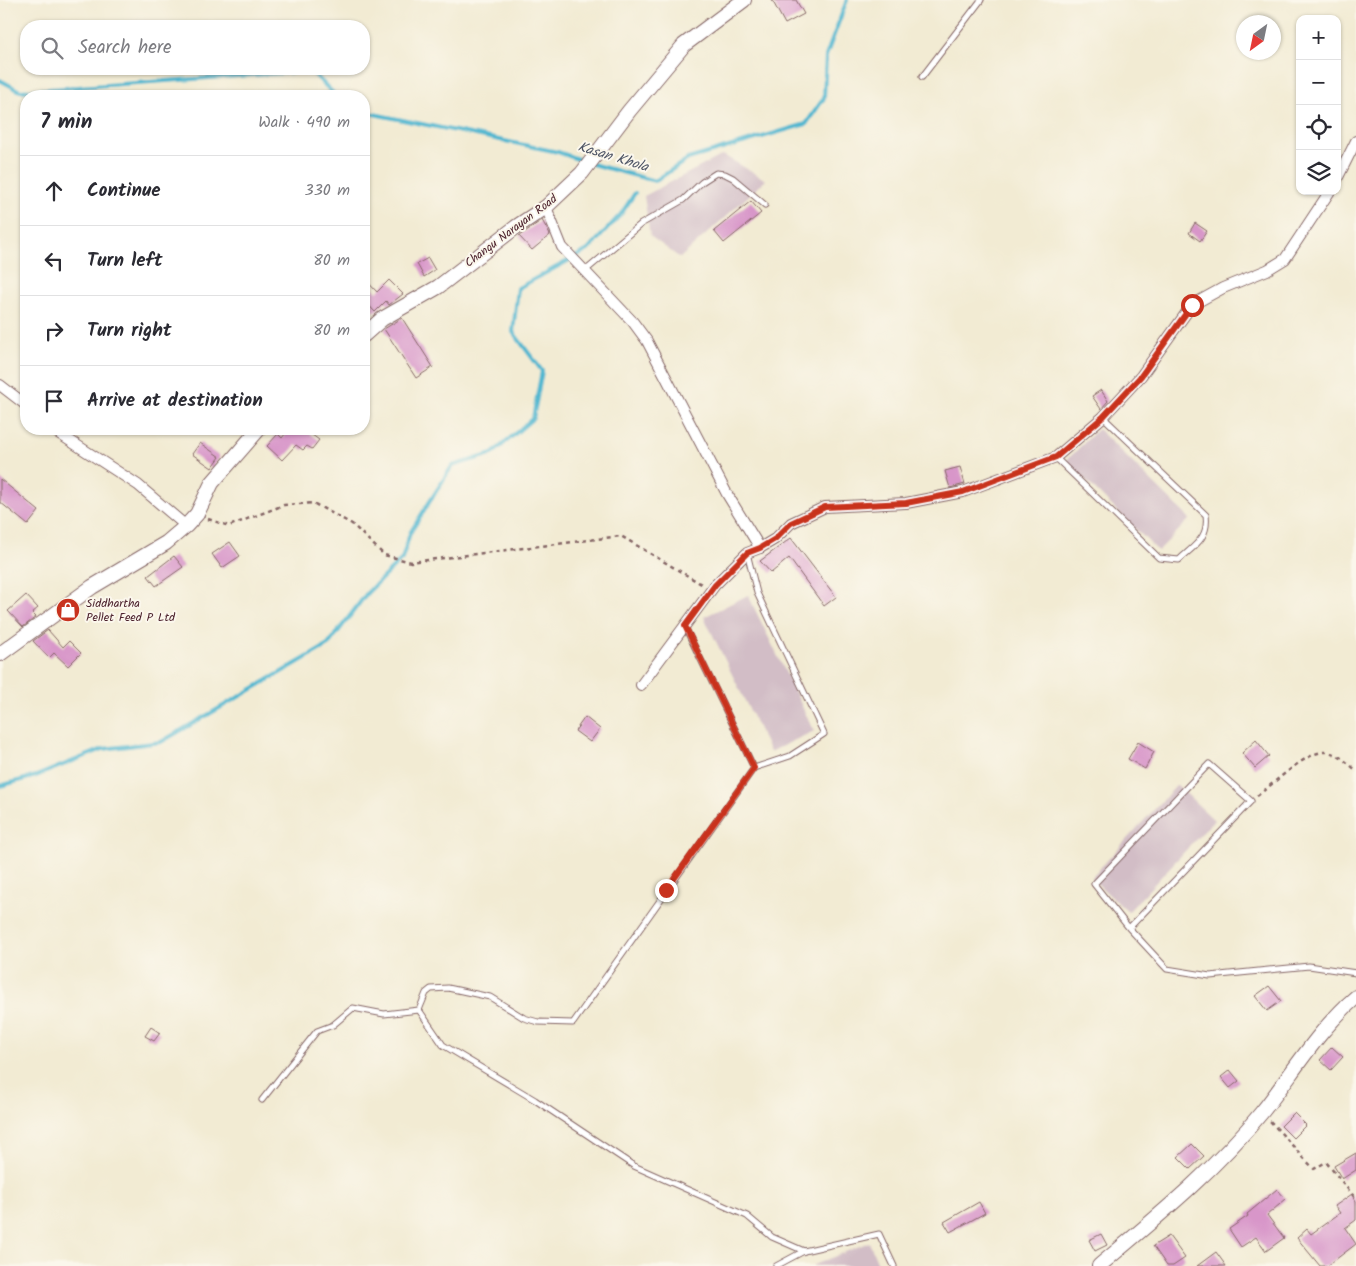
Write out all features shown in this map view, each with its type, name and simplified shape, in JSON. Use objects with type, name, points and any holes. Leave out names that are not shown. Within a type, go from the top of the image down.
[{"type":"main road","name":"Changu Narayan Road","points":[[370,330],[382,319],[438,287],[516,226],[546,207],[582,173],[629,111],[684,45],[744,0]]},
{"type":"main road","points":[[0,654],[92,586],[166,543],[186,526],[197,514],[212,484],[254,435]]},
{"type":"main road","points":[[1099,1266],[1181,1197],[1262,1112],[1301,1057],[1356,996]]},
{"type":"street","points":[[1341,171],[1356,141]]},
{"type":"street","points":[[641,685],[711,590],[747,553],[775,539],[791,523],[825,507],[906,503],[963,492],[1056,457],[1103,417],[1141,376],[1192,305],[1223,288],[1267,270],[1285,259],[1327,195]]},
{"type":"street","points":[[546,207],[562,247],[633,322],[647,342],[727,494],[760,548]]},
{"type":"street","points":[[0,386],[20,401]]},
{"type":"street","points":[[61,435],[138,485],[186,526]]},
{"type":"lane","points":[[922,77],[981,0]]},
{"type":"lane","points":[[585,272],[641,224],[683,200],[702,182],[716,173],[725,174],[733,178],[765,205]]},
{"type":"lane","points":[[1056,457],[1159,558],[1179,560],[1200,541],[1208,529],[1206,515],[1103,417]]},
{"type":"lane","points":[[418,1010],[426,993],[431,989],[448,988],[490,997],[524,1018],[538,1022],[572,1023],[754,768],[790,756],[824,734],[757,593],[747,553]]},
{"type":"lane","points":[[685,626],[754,768]]},
{"type":"lane","points":[[1128,928],[1251,801],[1209,764],[1094,884],[1128,928],[1167,970],[1210,976],[1309,966],[1356,973]]},
{"type":"lane","points":[[262,1100],[317,1032],[332,1025],[353,1008],[384,1014],[418,1010]]},
{"type":"lane","points":[[418,1010],[443,1045],[534,1100],[634,1166],[747,1216],[772,1237],[804,1250]]},
{"type":"lane","points":[[776,1266],[804,1250],[879,1234],[894,1266]]},
{"type":"path","points":[[197,514],[229,526],[284,505],[313,503],[352,524],[384,555],[411,562],[621,536],[711,590]]},
{"type":"path","points":[[1251,801],[1291,769],[1317,752],[1326,752],[1338,756],[1356,770]]},
{"type":"path","points":[[1262,1112],[1314,1169],[1326,1162],[1356,1199]]},
{"type":"shaded area","points":[[723,155],[766,180],[680,258],[650,236],[644,196]]},
{"type":"shaded area","points":[[1098,429],[1190,519],[1158,551],[1066,461]]},
{"type":"shaded area","points":[[748,595],[814,731],[770,752],[704,617]]},
{"type":"shaded area","points":[[1177,785],[1214,820],[1128,912],[1091,878]]},
{"type":"shaded area","points":[[869,1242],[879,1266],[812,1266]]},
{"type":"building","points":[[772,0],[796,0],[804,14],[785,24]]},
{"type":"building","points":[[751,201],[761,213],[724,243],[714,231]]},
{"type":"building","points":[[542,220],[550,235],[532,250],[519,236]]},
{"type":"building","points":[[1195,223],[1207,231],[1200,241],[1189,233]]},
{"type":"building","points":[[428,258],[435,270],[424,277],[417,264]]},
{"type":"building","points":[[389,280],[403,294],[389,305],[386,301],[375,312],[370,307],[370,284],[377,292]]},
{"type":"building","points":[[402,318],[433,367],[416,378],[384,329]]},
{"type":"building","points":[[1101,390],[1108,401],[1101,409],[1092,396]]},
{"type":"building","points":[[277,435],[282,438],[284,435],[312,435],[319,440],[312,449],[307,446],[303,450],[296,445],[282,460],[267,446]]},
{"type":"building","points":[[200,443],[220,457],[212,468],[192,454]]},
{"type":"building","points":[[960,467],[965,484],[950,488],[945,471]]},
{"type":"building","points":[[0,479],[39,511],[28,525],[0,502]]},
{"type":"building","points":[[791,538],[836,597],[824,606],[789,558],[771,573],[760,561]]},
{"type":"building","points":[[230,542],[240,556],[222,568],[212,554]]},
{"type":"building","points":[[174,556],[183,567],[156,586],[148,576]]},
{"type":"building","points":[[26,595],[38,608],[32,613],[36,617],[23,627],[8,611]]},
{"type":"building","points":[[48,630],[63,647],[69,641],[81,653],[68,666],[54,653],[49,658],[33,641]]},
{"type":"building","points":[[585,717],[600,729],[590,742],[575,731]]},
{"type":"building","points":[[1256,740],[1269,756],[1255,768],[1242,753]]},
{"type":"building","points":[[1138,742],[1154,752],[1145,769],[1128,759]]},
{"type":"building","points":[[1269,986],[1281,1001],[1267,1011],[1255,996]]},
{"type":"building","points":[[151,1027],[160,1033],[154,1041],[145,1036]]},
{"type":"building","points":[[1332,1047],[1343,1057],[1331,1070],[1320,1060]]},
{"type":"building","points":[[1230,1070],[1239,1081],[1230,1088],[1221,1077]]},
{"type":"building","points":[[1294,1113],[1306,1125],[1293,1138],[1281,1126]]},
{"type":"building","points":[[1192,1144],[1204,1156],[1190,1169],[1178,1157]]},
{"type":"building","points":[[1356,1153],[1356,1170],[1342,1179],[1334,1166]]},
{"type":"building","points":[[1277,1189],[1286,1199],[1267,1215],[1284,1238],[1266,1251],[1256,1237],[1241,1247],[1229,1229],[1248,1216],[1247,1214]]},
{"type":"building","points":[[1352,1194],[1356,1201],[1356,1220],[1345,1228],[1356,1244],[1327,1266],[1320,1266],[1297,1238],[1307,1229],[1311,1234],[1340,1213],[1335,1206]]},
{"type":"building","points":[[979,1202],[985,1213],[950,1232],[944,1222]]},
{"type":"building","points":[[1101,1234],[1107,1245],[1095,1251],[1089,1240]]},
{"type":"building","points":[[1169,1236],[1185,1258],[1173,1266],[1167,1266],[1153,1246]]},
{"type":"building","points":[[1216,1252],[1226,1266],[1197,1266]]},
{"type":"waterway","name":"Kasan Khola","points":[[592,164],[655,181],[688,159],[806,124],[824,98],[826,56],[847,0]]},
{"type":"waterway","name":"Kasan Khola","points":[[35,90],[253,75]]},
{"type":"waterway","name":"Kasan Khola","points":[[315,75],[330,90]]},
{"type":"waterway","name":"Kasan Khola","points":[[0,80],[20,91]]},
{"type":"waterway","name":"Kasan Khola","points":[[370,113],[558,152],[586,162]]},
{"type":"waterway","points":[[0,786],[36,776],[103,749],[161,742],[328,645],[367,593],[402,559],[410,533],[452,466],[492,454],[533,418],[542,371],[513,332],[518,288],[588,250],[621,214],[635,193]]},
{"type":"place","name":"Siddhartha Pellet Feed P Ltd","points":[[68,610]]},
{"type":"route","points":[[666,890],[754,768],[685,626],[715,585],[747,553],[775,539],[791,523],[825,507],[906,503],[963,492],[1056,457],[1103,417],[1141,376],[1192,305]]}]
